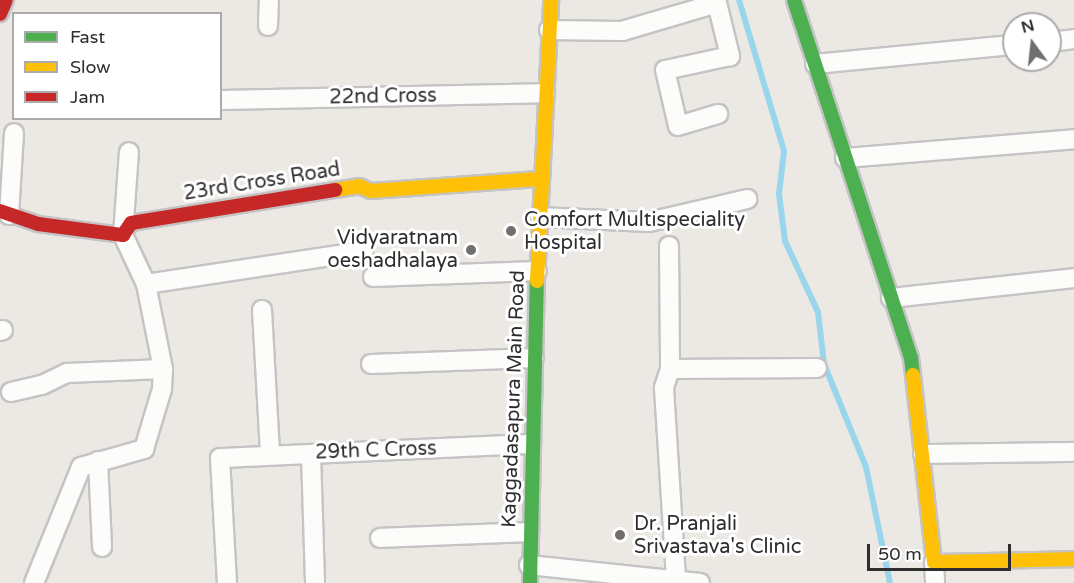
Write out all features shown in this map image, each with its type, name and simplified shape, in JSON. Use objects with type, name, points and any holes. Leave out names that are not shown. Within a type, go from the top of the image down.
[{"type":"street","points":[[0,14],[6,0]]},
{"type":"street","points":[[268,26],[269,0]]},
{"type":"street","name":"Kaggadasapura Main Road","points":[[529,574],[528,532],[540,217],[539,178],[551,0]]},
{"type":"street","points":[[794,0],[911,358],[935,583]]},
{"type":"street","points":[[549,30],[622,31],[717,3],[730,56],[664,70],[678,126],[718,114]]},
{"type":"street","points":[[815,64],[1002,46]]},
{"type":"street","name":"22nd Cross","points":[[222,100],[545,93]]},
{"type":"street","points":[[15,134],[5,213],[38,224],[123,235]]},
{"type":"street","points":[[845,158],[1074,139]]},
{"type":"street","points":[[34,583],[81,467],[144,449],[162,389],[163,369],[146,284],[123,235],[129,152]]},
{"type":"street","name":"23rd Cross Road","points":[[123,235],[131,223],[359,186],[371,191],[539,178]]},
{"type":"street","points":[[540,217],[649,222],[747,199]]},
{"type":"street","points":[[669,246],[670,369],[664,388],[676,578]]},
{"type":"street","points":[[146,284],[364,251]]},
{"type":"street","points":[[373,277],[537,271]]},
{"type":"street","points":[[891,298],[1074,279]]},
{"type":"street","points":[[262,310],[270,455]]},
{"type":"street","points":[[371,364],[534,358]]},
{"type":"street","points":[[670,369],[817,368]]},
{"type":"street","points":[[11,392],[42,385],[67,373],[163,369]]},
{"type":"street","name":"29th C Cross","points":[[227,583],[220,458],[531,444]]},
{"type":"street","points":[[923,454],[1074,452]]},
{"type":"street","points":[[312,454],[315,583]]},
{"type":"street","points":[[98,461],[102,547]]},
{"type":"street","points":[[380,538],[528,532]]},
{"type":"street","points":[[934,562],[1074,559]]},
{"type":"street","points":[[529,574],[676,578],[698,583]]},
{"type":"waterway","points":[[739,0],[784,151],[779,194],[785,241],[818,312],[824,364],[866,467],[890,583]]},
{"type":"traffic: fast","points":[[794,0],[911,358],[913,375]]},
{"type":"traffic: fast","points":[[530,583],[537,281]]},
{"type":"traffic: slow","points":[[537,281],[551,0]]},
{"type":"traffic: slow","points":[[335,190],[359,186],[371,191],[539,179]]},
{"type":"traffic: slow","points":[[913,375],[934,562],[1074,559]]},
{"type":"traffic: jam","points":[[0,14],[6,0]]},
{"type":"traffic: jam","points":[[0,211],[38,224],[123,235],[131,223],[335,190]]},
{"type":"place","name":"Comfort Multispeciality Hospital","points":[[511,231]]},
{"type":"place","name":"Vidyaratnam oeshadhalaya","points":[[471,250]]},
{"type":"place","name":"Dr. Pranjali Srivastava's Clinic","points":[[620,535]]}]
